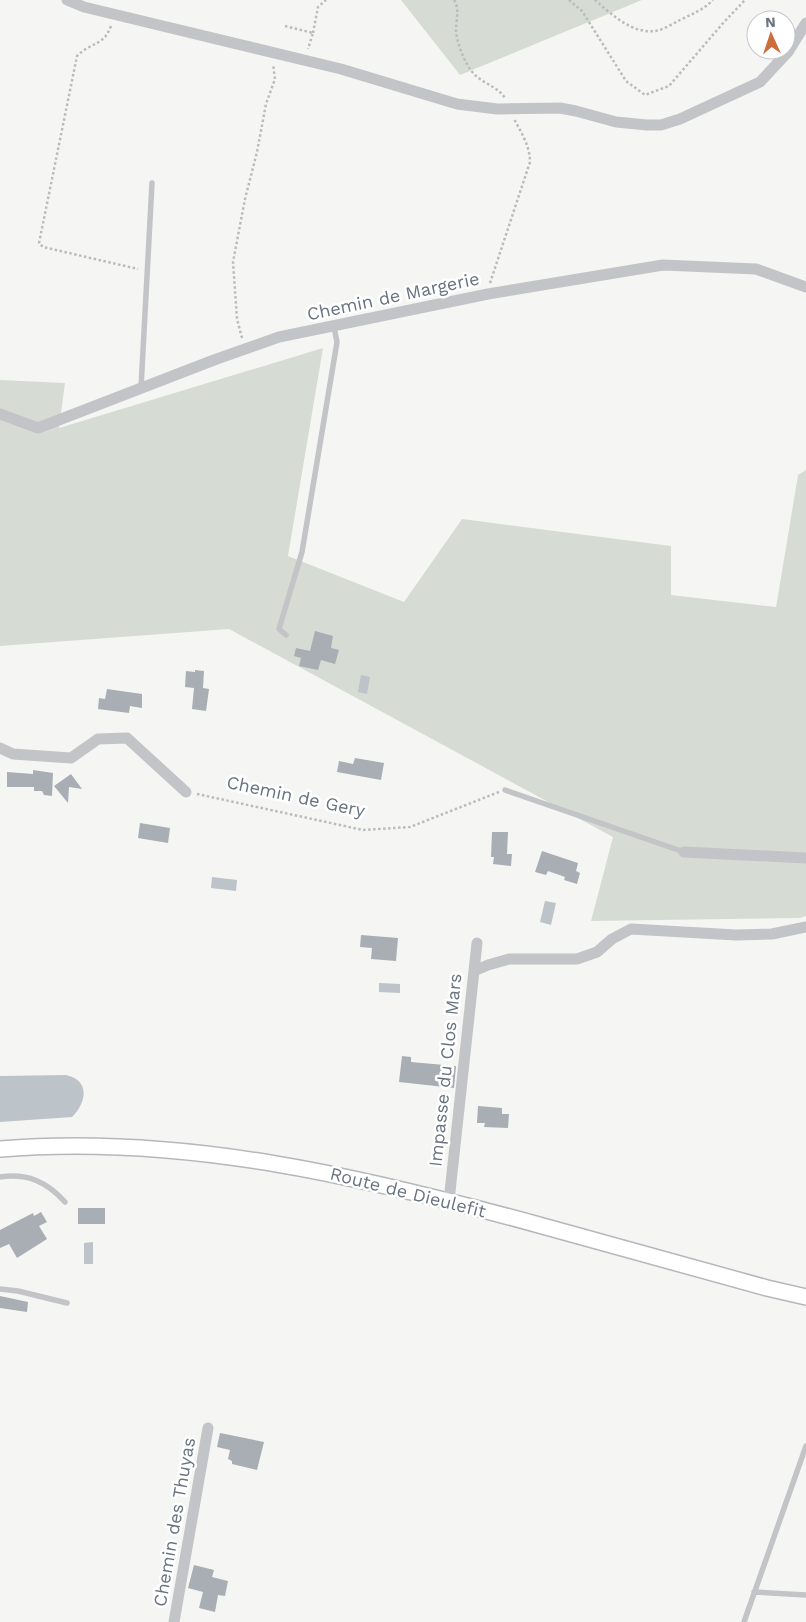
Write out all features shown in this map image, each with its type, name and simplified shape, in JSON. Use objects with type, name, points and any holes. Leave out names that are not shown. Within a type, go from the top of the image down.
[{"type":"main road","name":"Route de Dieulefit","points":[[0,1149],[52,1146],[153,1149],[236,1157],[319,1171],[449,1200],[767,1288],[806,1297]]},
{"type":"street","points":[[67,0],[84,8],[342,69],[457,104],[484,108],[560,108],[630,124],[661,125],[680,119],[760,82],[788,52],[806,23]]},
{"type":"street","name":"Chemin de Margerie","points":[[0,414],[38,428],[279,337],[488,294],[663,265],[756,270],[806,287]]},
{"type":"street","points":[[0,748],[13,754],[71,758],[98,739],[127,738],[186,792]]},
{"type":"street","points":[[684,852],[806,858]]},
{"type":"street","points":[[474,971],[509,959],[577,959],[597,952],[612,939],[631,929],[736,935],[772,934],[806,927]]},
{"type":"street","name":"Impasse du Clos Mars","points":[[449,1200],[477,943]]},
{"type":"street","name":"Chemin des Thuyas","points":[[174,1622],[208,1428]]},
{"type":"lane","points":[[141,388],[152,183]]},
{"type":"lane","points":[[286,635],[279,629],[302,552],[309,516],[337,342],[334,326]]},
{"type":"lane","points":[[505,790],[684,852]]},
{"type":"lane","points":[[0,1177],[14,1175],[41,1182],[54,1189],[65,1202]]},
{"type":"lane","points":[[0,1289],[18,1291],[67,1303]]},
{"type":"lane","points":[[744,1622],[806,1446]]},
{"type":"lane","points":[[754,1592],[806,1595]]},
{"type":"path","points":[[305,60],[318,7],[326,0]]},
{"type":"path","points":[[454,0],[457,14],[456,32],[468,65],[482,82],[501,92],[530,155],[530,162],[490,276],[488,294]]},
{"type":"path","points":[[569,0],[582,11],[626,81],[645,95],[669,86],[745,0]]},
{"type":"path","points":[[595,0],[617,18],[636,29],[657,31],[702,10],[713,0]]},
{"type":"path","points":[[115,15],[108,35],[102,42],[84,49],[77,56],[39,243],[43,247],[147,271]]},
{"type":"path","points":[[284,26],[313,32]]},
{"type":"path","points":[[245,349],[237,319],[233,262],[266,104],[275,79],[271,59],[272,52]]},
{"type":"path","name":"Chemin de Gery","points":[[186,792],[363,830],[410,827],[505,790]]},
{"type":"shaded area","points":[[401,0],[642,0],[460,75]]},
{"type":"shaded area","points":[[323,348],[288,556],[404,602],[462,519],[671,546],[671,595],[776,607],[798,475],[806,470],[806,916],[800,918],[591,921],[613,837],[229,629],[0,646],[0,380],[65,383],[59,428]]},
{"type":"shaded area","points":[[361,675],[370,677],[367,694],[358,692]]},
{"type":"shaded area","points":[[212,877],[237,880],[236,891],[211,888]]},
{"type":"shaded area","points":[[545,901],[556,903],[551,925],[540,922]]},
{"type":"shaded area","points":[[379,983],[400,984],[400,993],[379,992]]},
{"type":"shaded area","points":[[66,1075],[79,1082],[84,1092],[81,1105],[72,1117],[0,1122],[0,1076]]},
{"type":"shaded area","points":[[93,1242],[93,1264],[84,1264],[84,1243]]},
{"type":"building","points":[[315,631],[333,636],[331,648],[339,650],[335,664],[321,660],[318,670],[299,666],[301,658],[294,656],[296,648],[310,651]]},
{"type":"building","points":[[195,670],[204,671],[203,688],[209,689],[206,711],[192,709],[194,688],[185,687],[186,671],[195,672]]},
{"type":"building","points":[[107,689],[142,694],[142,708],[130,706],[129,713],[98,709],[99,698],[105,699]]},
{"type":"building","points":[[355,758],[384,763],[381,780],[337,772],[339,761],[353,764]]},
{"type":"building","points":[[33,770],[53,773],[52,796],[44,795],[42,791],[34,791],[34,787],[7,787],[7,772],[33,774]]},
{"type":"building","points":[[71,774],[82,789],[69,787],[68,803],[54,786]]},
{"type":"building","points":[[140,823],[170,828],[168,843],[138,838]]},
{"type":"building","points":[[492,832],[508,832],[507,854],[512,854],[511,866],[493,864],[494,857],[491,857]]},
{"type":"building","points":[[542,851],[578,863],[576,871],[580,873],[577,884],[564,880],[565,877],[548,871],[546,875],[535,872]]},
{"type":"building","points":[[361,935],[398,938],[396,961],[371,959],[372,948],[360,947]]},
{"type":"building","points":[[402,1056],[411,1057],[411,1062],[456,1066],[454,1088],[399,1082]]},
{"type":"building","points":[[478,1106],[502,1108],[502,1114],[509,1114],[508,1128],[484,1127],[485,1123],[477,1123]]},
{"type":"building","points":[[78,1208],[105,1208],[105,1224],[78,1224]]},
{"type":"building","points":[[41,1212],[47,1222],[39,1226],[47,1239],[17,1258],[9,1244],[0,1248],[0,1230],[33,1213],[34,1216]]},
{"type":"building","points":[[0,1296],[28,1302],[27,1312],[0,1308]]},
{"type":"building","points":[[220,1433],[264,1442],[257,1470],[232,1464],[232,1461],[228,1459],[230,1450],[217,1447]]},
{"type":"building","points":[[194,1565],[214,1570],[212,1577],[228,1581],[225,1596],[218,1595],[215,1612],[199,1608],[203,1592],[188,1588]]}]
